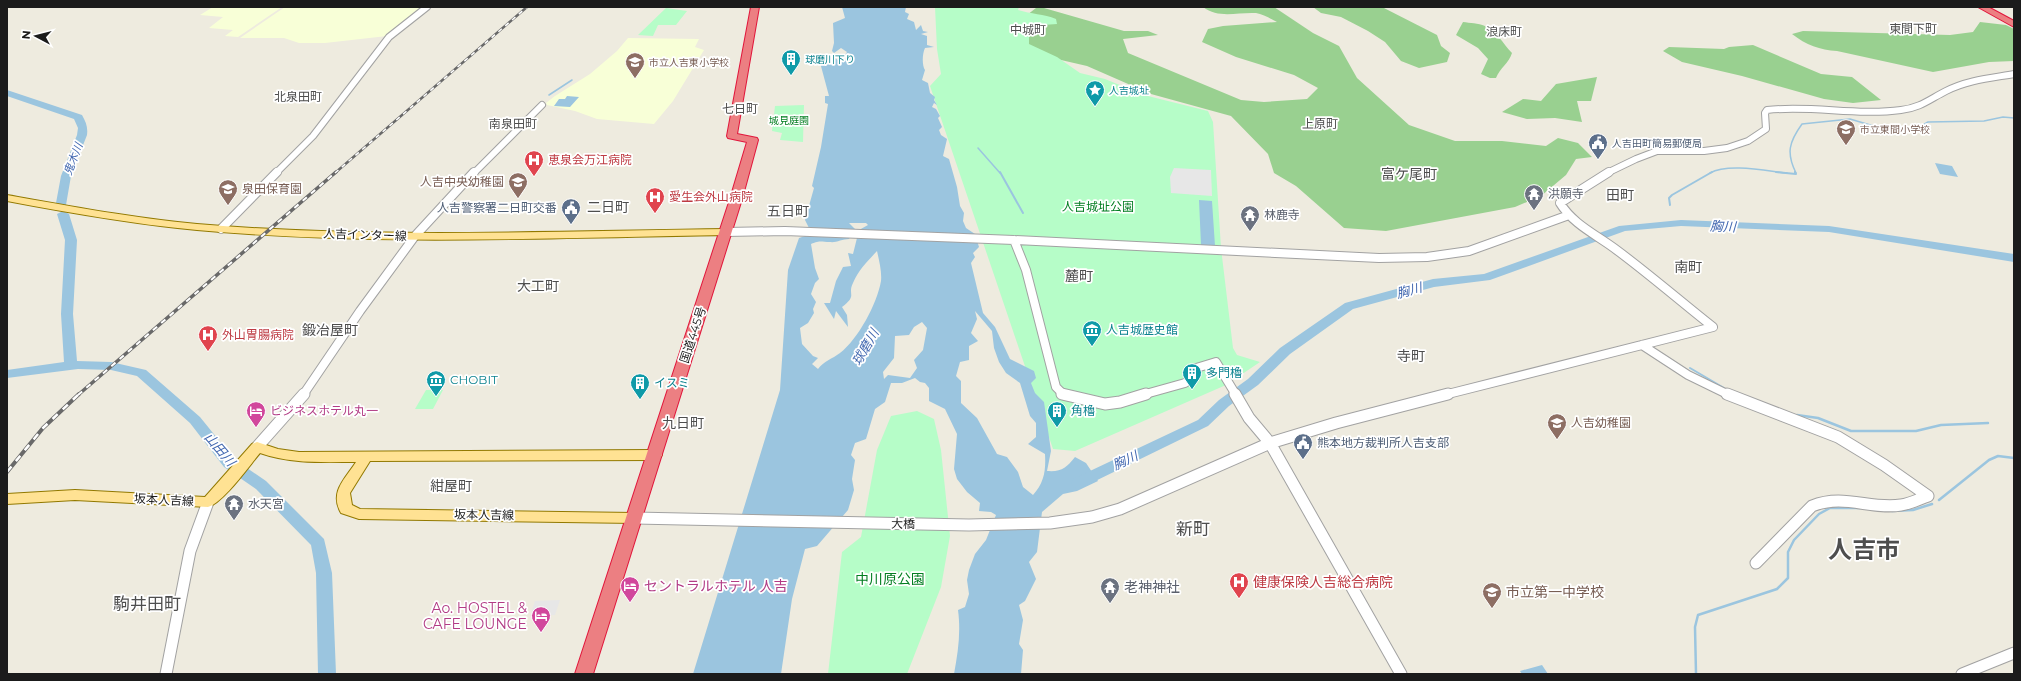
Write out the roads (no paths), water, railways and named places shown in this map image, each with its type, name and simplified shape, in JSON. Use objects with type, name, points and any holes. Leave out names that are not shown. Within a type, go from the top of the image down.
[{"type":"highway","name":"国道445号","points":[[584,674],[726,232],[753,140],[732,136],[754,7]]},
{"type":"highway","points":[[1982,7],[2014,24]]},
{"type":"main road","name":"人吉インター線","points":[[7,198],[97,215],[221,229],[415,236],[726,232]]},
{"type":"main road","points":[[212,498],[254,450],[299,457],[655,455]]},
{"type":"main road","name":"坂本人吉線","points":[[366,457],[343,493],[343,501],[346,510],[360,514],[635,518]]},
{"type":"main road","name":"坂本人吉線","points":[[7,499],[75,495],[212,498]]},
{"type":"street","points":[[221,229],[313,136],[389,37],[427,7]]},
{"type":"street","points":[[726,232],[791,232],[1014,240],[1379,258],[1427,257],[1469,251],[1571,216],[1560,203],[1630,161],[1643,155],[1659,151],[1699,151],[1741,144],[1758,136],[1766,129],[1765,113],[1767,110],[1785,108],[1861,112],[1902,110],[1925,104],[1946,91],[1969,82],[2014,74]]},
{"type":"street","points":[[254,450],[310,389],[360,311],[415,236],[484,162],[542,105]]},
{"type":"street","name":"大橋","points":[[635,518],[969,525],[1050,523],[1092,517],[1120,509],[1270,443],[1336,422],[1713,327],[1571,216]]},
{"type":"street","points":[[1014,240],[1026,270],[1056,387],[1062,395],[1105,404],[1120,402],[1185,383],[1191,378],[1193,369],[1216,362],[1249,418],[1270,443],[1402,674]]},
{"type":"street","points":[[1642,345],[1664,362],[1730,396],[1838,437],[1854,445],[1897,473],[1928,496],[1900,505],[1838,500],[1818,503],[1812,506],[1785,531],[1756,563]]},
{"type":"street","points":[[166,674],[190,551],[212,498]]},
{"type":"street","points":[[1962,674],[2014,653]]},
{"type":"water","name":"球磨川","points":[[842,7],[906,7],[905,12],[909,14],[907,19],[914,22],[916,30],[921,25],[923,31],[928,32],[921,34],[927,36],[927,45],[934,47],[925,48],[923,63],[925,70],[922,80],[928,83],[930,93],[935,97],[934,100],[937,105],[934,103],[932,107],[936,109],[940,116],[938,118],[942,127],[939,130],[941,135],[947,139],[943,156],[949,159],[957,187],[960,206],[964,213],[963,221],[966,228],[975,234],[979,247],[973,253],[975,257],[971,263],[983,313],[995,327],[1010,359],[1034,371],[1036,378],[1031,383],[1035,393],[1044,402],[1051,451],[1047,471],[1060,470],[1069,464],[1075,457],[1086,463],[1098,481],[1077,491],[1063,494],[1042,512],[1037,552],[1029,562],[1036,579],[1025,601],[1019,605],[1023,620],[1019,644],[1023,650],[1021,674],[954,674],[959,642],[958,610],[965,607],[969,594],[967,580],[969,570],[975,554],[986,540],[996,515],[991,512],[979,511],[980,503],[967,492],[957,479],[954,469],[957,434],[945,409],[929,401],[929,388],[925,383],[920,382],[915,378],[902,383],[891,383],[885,402],[875,409],[866,439],[855,443],[851,455],[855,460],[852,479],[854,490],[848,510],[817,546],[805,549],[792,599],[781,674],[693,674],[780,390],[788,270],[799,238],[805,236],[809,228],[805,220],[814,188],[812,186],[821,147],[828,104],[825,103],[825,96],[829,96],[818,55],[831,56],[838,60],[847,59],[845,55],[847,52],[841,48],[834,53],[832,51],[834,43],[833,23],[845,18]],"holes":[[[849,223],[866,223],[868,225],[859,230],[853,254],[848,253],[851,266],[843,267],[836,281],[830,303],[824,303],[834,319],[836,311],[848,327],[847,315],[842,307],[850,300],[851,287],[855,278],[877,251],[881,270],[881,281],[871,310],[860,330],[847,347],[825,362],[818,369],[812,364],[818,358],[813,356],[802,344],[800,328],[808,323],[814,313],[813,309],[816,302],[811,294],[815,283],[819,279],[815,268],[811,244],[849,239],[855,229]],[[975,311],[992,331],[994,348],[999,362],[1006,373],[1020,383],[1030,416],[1036,423],[1036,437],[1028,444],[1045,454],[1045,466],[1044,476],[1040,486],[1033,495],[1023,487],[1018,472],[1007,457],[997,454],[977,418],[961,403],[961,381],[956,376],[960,362],[969,360],[969,346],[978,341],[971,333],[977,319]],[[922,322],[927,328],[923,350],[914,360],[917,368],[910,378],[888,375],[884,379],[883,372],[894,358],[895,336],[909,335],[914,327]]]},
{"type":"water","points":[[567,96],[579,97],[570,107],[554,106],[559,99],[565,99]]},
{"type":"water","points":[[1935,163],[1952,166],[1958,177],[1940,174]]},
{"type":"water","points":[[1199,200],[1212,201],[1215,246],[1201,245]]},
{"type":"water","points":[[1542,665],[1548,674],[1522,674],[1520,671]]},
{"type":"waterway","points":[[549,95],[572,80]]},
{"type":"waterway","name":"鬼木川","points":[[7,93],[78,117],[83,128],[82,135],[66,176],[62,203]]},
{"type":"waterway","points":[[1796,173],[1791,159],[1790,148],[1794,136],[1802,124],[1850,119],[1877,127],[1916,129],[1928,122],[1984,121],[2003,117],[2014,118]]},
{"type":"waterway","points":[[978,148],[1000,173]]},
{"type":"waterway","points":[[1711,173],[1727,168],[1737,168],[1787,173]]},
{"type":"waterway","points":[[1000,172],[1023,213]]},
{"type":"waterway","points":[[1776,172],[1796,174],[1795,172]]},
{"type":"waterway","points":[[1670,205],[1669,198],[1672,195],[1711,173]]},
{"type":"waterway","name":"鬼木川","points":[[63,214],[71,240],[67,314],[71,365]]},
{"type":"waterway","name":"胸川","points":[[1078,483],[1203,423],[1224,403],[1253,382],[1285,351],[1349,306],[1433,283],[1486,277],[1623,228],[1681,223],[1829,229],[2014,258]]},
{"type":"waterway","name":"山田川","points":[[7,374],[78,365],[111,366],[141,373],[195,420],[229,463],[261,485],[318,543],[324,573],[327,674]]},
{"type":"waterway","points":[[1690,368],[1724,388]]},
{"type":"waterway","points":[[1797,415],[1818,418],[1851,431],[1916,431],[1941,425],[1988,423]]},
{"type":"waterway","points":[[1939,500],[1989,460],[1998,456],[2014,458]]},
{"type":"waterway","points":[[1892,511],[1913,510],[1932,504]]},
{"type":"waterway","points":[[1696,674],[1695,627],[1698,615],[1777,589],[1788,578],[1788,552],[1794,540],[1819,514],[1830,508],[1860,508]]},
{"type":"railway","points":[[335,173],[527,7]]},
{"type":"railway","points":[[78,395],[336,172]]},
{"type":"railway","points":[[7,472],[43,428],[79,394]]},
{"type":"place","name":"球磨川下り","points":[[791,76]]},
{"type":"place","name":"市立人吉東小学校","points":[[635,79]]},
{"type":"place","name":"人吉城址","points":[[1095,107]]},
{"type":"place","name":"市立東間小学校","points":[[1846,146]]},
{"type":"place","name":"人吉田町簡易郵便局","points":[[1598,160]]},
{"type":"place","name":"恵泉会万江病院","points":[[534,177]]},
{"type":"place","name":"人吉中央幼稚園","points":[[518,199]]},
{"type":"place","name":"泉田保育園","points":[[228,206]]},
{"type":"place","name":"洪願寺","points":[[1534,211]]},
{"type":"place","name":"愛生会外山病院","points":[[655,214]]},
{"type":"place","name":"人吉警察署二日町交番","points":[[571,225]]},
{"type":"place","name":"林鹿寺","points":[[1250,232]]},
{"type":"place","name":"人吉城歴史館","points":[[1092,347]]},
{"type":"place","name":"外山胃腸病院","points":[[208,352]]},
{"type":"place","name":"多門櫓","points":[[1192,390]]},
{"type":"place","name":"CHOBIT","points":[[436,397]]},
{"type":"place","name":"イスミ","points":[[640,400]]},
{"type":"place","name":"ビジネスホテル丸一","points":[[256,428]]},
{"type":"place","name":"角櫓","points":[[1057,428]]},
{"type":"place","name":"人吉幼稚園","points":[[1557,440]]},
{"type":"place","name":"熊本地方裁判所人吉支部","points":[[1303,460]]},
{"type":"place","name":"水天宮","points":[[234,521]]},
{"type":"place","name":"健康保険人吉総合病院","points":[[1239,599]]},
{"type":"place","name":"セントラルホテル 人吉","points":[[630,603]]},
{"type":"place","name":"老神神社","points":[[1110,604]]},
{"type":"place","name":"市立第一中学校","points":[[1492,609]]},
{"type":"place","name":"Ao. HOSTEL & CAFE LOUNGE","points":[[541,633]]},
{"type":"district","name":"東間下町","points":[[1913,29]]},
{"type":"district","name":"中城町","points":[[1028,30]]},
{"type":"district","name":"浪床町","points":[[1504,32]]},
{"type":"district","name":"北泉田町","points":[[298,97]]},
{"type":"district","name":"七日町","points":[[740,109]]},
{"type":"district","name":"南泉田町","points":[[513,124]]},
{"type":"district","name":"上原町","points":[[1320,124]]},
{"type":"district","name":"富ケ尾町","points":[[1409,174]]},
{"type":"district","name":"田町","points":[[1620,195]]},
{"type":"district","name":"二日町","points":[[608,207]]},
{"type":"district","name":"五日町","points":[[788,211]]},
{"type":"district","name":"南町","points":[[1688,267]]},
{"type":"district","name":"麓町","points":[[1079,276]]},
{"type":"district","name":"大工町","points":[[538,286]]},
{"type":"district","name":"鍛冶屋町","points":[[330,330]]},
{"type":"district","name":"寺町","points":[[1411,356]]},
{"type":"district","name":"九日町","points":[[683,423]]},
{"type":"district","name":"紺屋町","points":[[451,486]]},
{"type":"district","name":"新町","points":[[1193,529]]},
{"type":"district","name":"人吉市","points":[[1864,550]]},
{"type":"district","name":"駒井田町","points":[[147,604]]},
{"type":"park label","name":"城見庭園","points":[[789,120]]},
{"type":"park label","name":"人吉城址公園","points":[[1098,207]]},
{"type":"park label","name":"中川原公園","points":[[890,579]]}]
